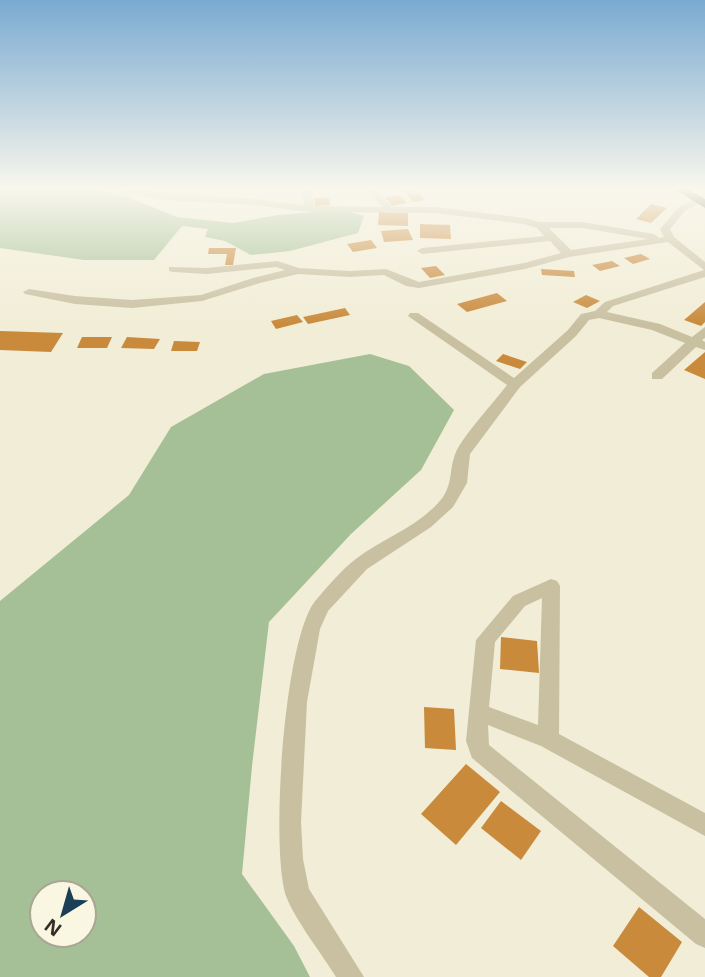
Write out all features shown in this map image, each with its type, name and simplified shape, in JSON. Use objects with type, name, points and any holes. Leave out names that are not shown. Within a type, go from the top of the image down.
[{"type":"street","points":[[548,235],[568,254]]},
{"type":"street","points":[[639,235],[670,240]]},
{"type":"street","points":[[599,314],[609,304],[705,270],[670,240],[668,235]]},
{"type":"street","points":[[422,251],[551,238]]},
{"type":"street","points":[[173,269],[207,271],[277,264],[298,271],[350,274],[386,272],[410,284],[419,285],[525,266],[568,254],[670,240]]},
{"type":"street","points":[[689,256],[705,252]]},
{"type":"street","points":[[29,292],[75,300],[132,304],[202,298],[257,280],[298,271]]},
{"type":"street","points":[[351,977],[298,894],[290,859],[297,702],[311,629],[320,607],[361,564],[425,523],[447,503],[459,483],[463,453],[515,384],[572,333],[585,317],[599,314],[701,340]]},
{"type":"street","points":[[414,316],[515,384]]},
{"type":"street","points":[[657,376],[701,340]]},
{"type":"street","points":[[548,739],[551,586],[519,601],[486,640],[478,712],[477,741],[480,751],[705,935]]},
{"type":"street","points":[[478,712],[548,739],[705,825]]},
{"type":"green space","points":[[0,235],[175,235],[154,260],[84,260],[0,248]]},
{"type":"green space","points":[[206,235],[352,235],[290,251],[251,255],[225,241],[205,237]]},
{"type":"green space","points":[[370,354],[409,366],[454,410],[421,470],[351,534],[269,622],[242,874],[294,946],[310,977],[0,977],[0,601],[129,495],[171,427],[264,374]]},
{"type":"building","points":[[382,235],[411,235],[413,240],[384,242]]},
{"type":"building","points":[[420,235],[451,235],[451,239],[420,238]]},
{"type":"building","points":[[371,240],[377,248],[353,252],[347,244]]},
{"type":"building","points":[[209,248],[236,248],[233,265],[225,265],[227,254],[208,254]]},
{"type":"building","points":[[641,254],[650,259],[633,264],[624,258]]},
{"type":"building","points":[[612,261],[620,266],[600,271],[592,265]]},
{"type":"building","points":[[436,266],[445,275],[430,278],[421,268]]},
{"type":"building","points":[[541,269],[574,271],[575,277],[542,275]]},
{"type":"building","points":[[497,293],[507,301],[467,312],[457,304]]},
{"type":"building","points":[[586,295],[600,301],[587,308],[573,302]]},
{"type":"building","points":[[705,302],[705,322],[701,326],[684,320]]},
{"type":"building","points":[[345,308],[350,315],[308,324],[303,317]]},
{"type":"building","points":[[297,315],[303,322],[276,329],[271,321]]},
{"type":"building","points":[[0,331],[63,333],[51,352],[0,350]]},
{"type":"building","points":[[82,337],[112,337],[107,348],[77,348]]},
{"type":"building","points":[[127,337],[160,339],[154,349],[121,348]]},
{"type":"building","points":[[174,341],[200,342],[197,351],[171,351]]},
{"type":"building","points":[[705,352],[705,379],[684,370]]},
{"type":"building","points":[[503,354],[527,362],[520,369],[496,361]]},
{"type":"building","points":[[501,637],[537,641],[539,673],[500,669]]},
{"type":"building","points":[[424,707],[454,709],[456,750],[425,748]]},
{"type":"building","points":[[466,764],[500,792],[456,845],[421,814]]},
{"type":"building","points":[[501,801],[541,831],[521,860],[481,828]]},
{"type":"building","points":[[639,907],[682,942],[661,977],[649,977],[613,946]]}]
